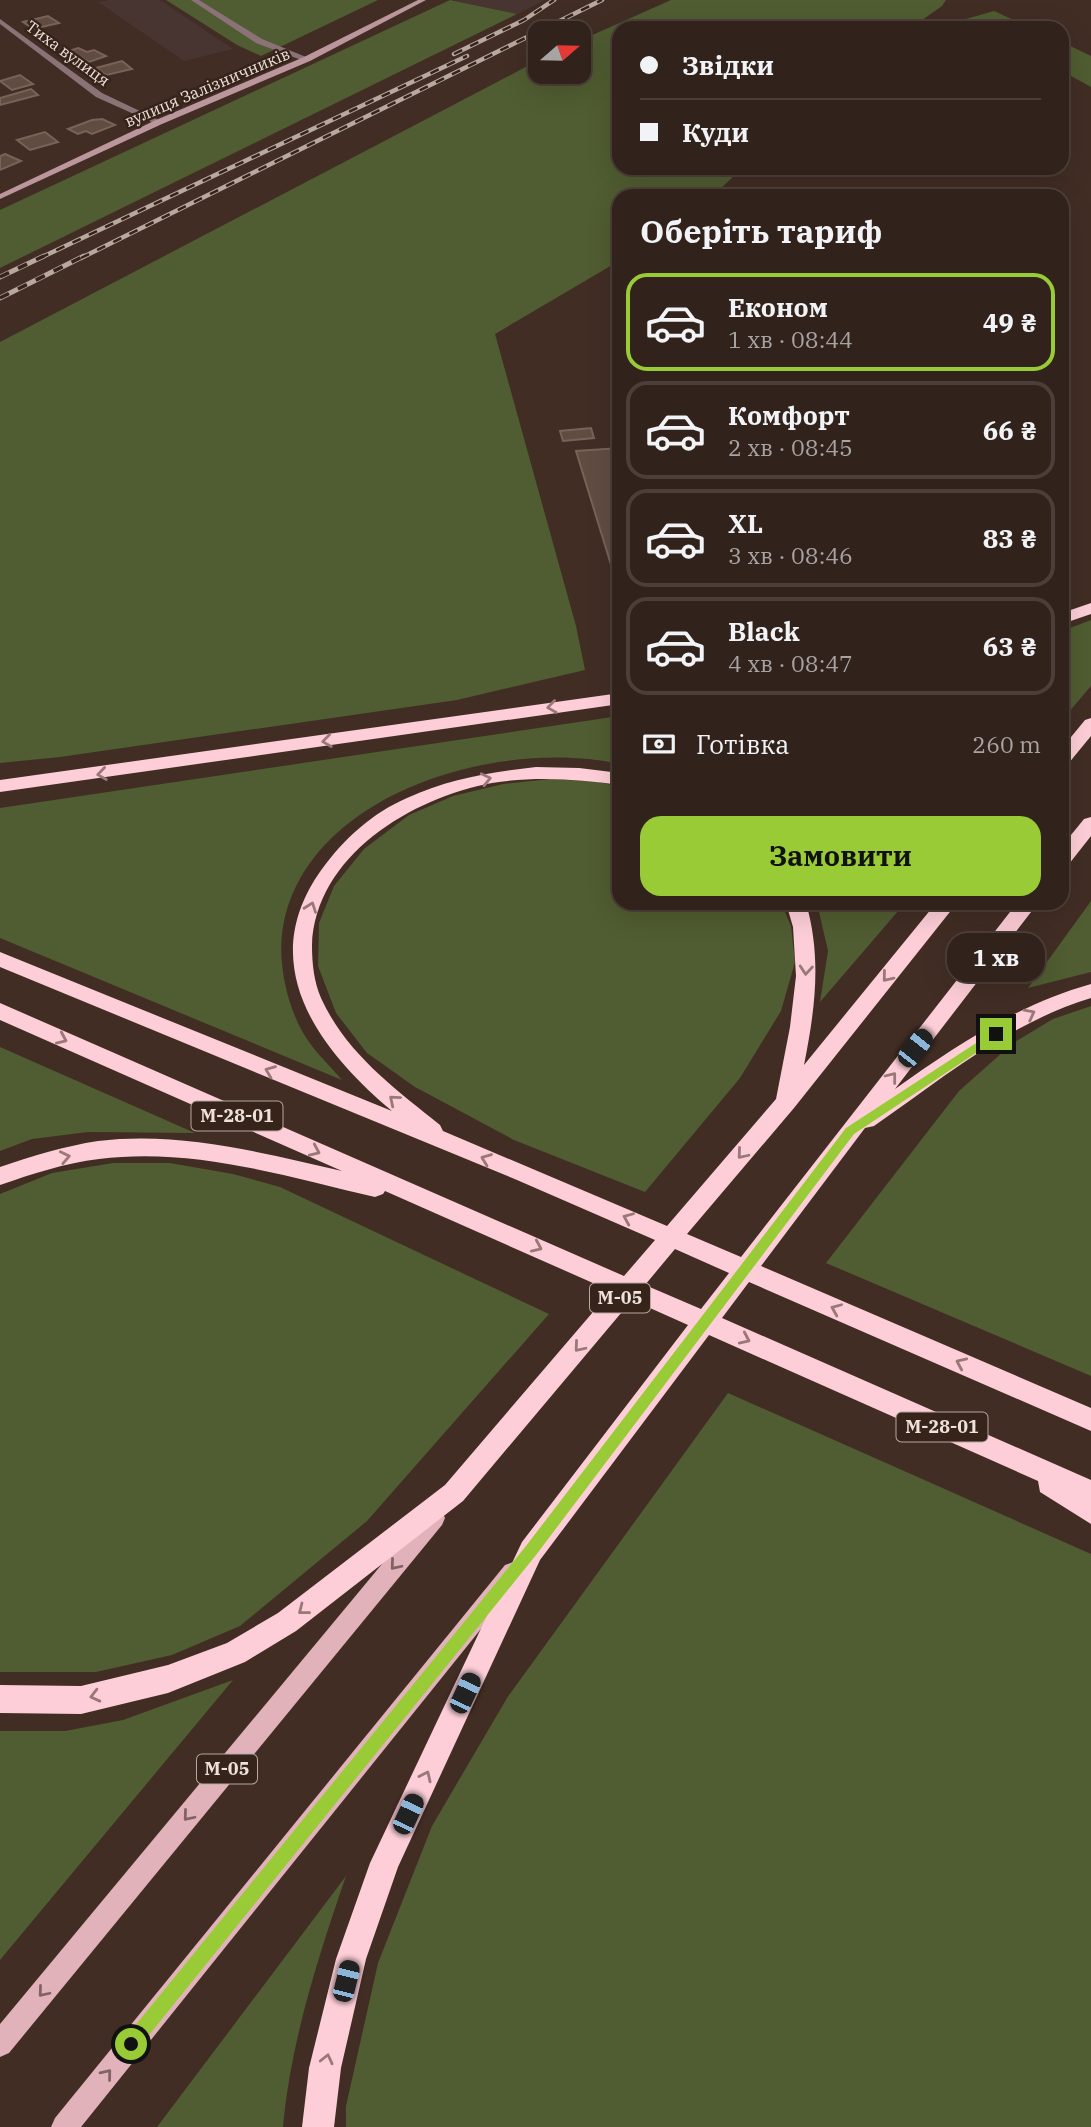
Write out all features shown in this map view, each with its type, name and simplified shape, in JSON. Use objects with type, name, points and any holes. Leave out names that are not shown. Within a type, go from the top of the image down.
[{"type":"highway","points":[[1069,616],[1091,608]]},
{"type":"highway","points":[[0,786],[612,699]]},
{"type":"highway","points":[[1069,751],[1091,724]]},
{"type":"highway","points":[[446,1144],[374,1083],[340,1048],[310,997],[300,958],[308,907],[327,872],[356,838],[404,805],[449,788],[498,776],[546,772],[612,777]]},
{"type":"highway","points":[[1069,850],[1091,822]]},
{"type":"highway","points":[[786,1102],[808,962],[803,921],[799,910]]},
{"type":"highway","name":"М-05","points":[[454,1493],[786,1102],[941,910]]},
{"type":"highway","points":[[318,2127],[325,2068],[351,1959],[385,1863],[531,1550],[850,1131],[1023,910]]},
{"type":"highway","name":"М-28-01","points":[[0,960],[525,1174],[1091,1420]]},
{"type":"highway","points":[[850,1131],[1015,1022],[1048,1004],[1091,991]]},
{"type":"highway","name":"М-28-01","points":[[0,1011],[1091,1492]]},
{"type":"highway","points":[[0,1176],[38,1163],[100,1150],[168,1148],[239,1158],[421,1198]]},
{"type":"highway","points":[[1024,1391],[1091,1407]]},
{"type":"highway","points":[[1006,1455],[1091,1512]]},
{"type":"highway","points":[[0,1699],[81,1700],[169,1679],[235,1653],[287,1622],[454,1493]]},
{"type":"main road","name":"М-05","points":[[0,2044],[454,1493]]},
{"type":"main road","points":[[64,2127],[531,1550]]},
{"type":"street","points":[[194,0],[259,41],[307,59]]},
{"type":"street","name":"вулиця Залізничників","points":[[0,197],[159,122],[307,59],[424,0]]},
{"type":"street","name":"Тиха вулиця","points":[[0,21],[99,95],[159,122]]},
{"type":"shaded area","points":[[160,0],[233,49],[184,61],[98,2]]},
{"type":"shaded area","points":[[452,0],[545,0],[517,14]]},
{"type":"green space","points":[[166,0],[378,0],[261,56],[237,45]]},
{"type":"green space","points":[[450,0],[517,14],[0,268],[0,210]]},
{"type":"green space","points":[[671,0],[946,0],[921,21],[624,21]]},
{"type":"green space","points":[[994,11],[1016,21],[970,21],[966,19]]},
{"type":"green space","points":[[612,26],[612,175],[735,175],[720,189],[612,189],[612,265],[495,334],[576,626],[585,670],[457,700],[60,757],[0,763],[0,342],[528,66],[528,84],[592,84],[592,35]]},
{"type":"green space","points":[[1069,45],[1091,56],[1091,87],[1069,75]]},
{"type":"green space","points":[[1091,620],[1091,686],[1069,712],[1069,628]]},
{"type":"green space","points":[[612,717],[612,763],[572,758],[521,759],[468,768],[416,785],[369,809],[329,840],[300,880],[283,927],[281,955],[285,985],[300,1027],[315,1050],[342,1080],[0,938],[0,808]]},
{"type":"green space","points":[[550,779],[612,785],[612,910],[784,910],[791,926],[795,962],[781,1011],[740,1078],[645,1192],[514,1140],[415,1087],[367,1053],[336,1013],[318,966],[319,923],[334,886],[364,849],[409,815],[453,796],[503,784]]},
{"type":"green space","points":[[1091,901],[1091,972],[1028,988]]},
{"type":"green space","points":[[819,910],[899,910],[820,1002],[828,951]]},
{"type":"green space","points":[[1091,1006],[1091,1376],[826,1263],[959,1091],[1013,1043],[1053,1019]]},
{"type":"green space","points":[[0,1047],[195,1133],[88,1132],[32,1139],[0,1151]]},
{"type":"green space","points":[[113,1163],[170,1163],[233,1174],[280,1187],[549,1314],[367,1521],[240,1626],[172,1655],[96,1672],[0,1672],[0,1194],[52,1173]]},
{"type":"green space","points":[[728,1393],[1091,1554],[1091,2127],[346,2127],[346,2106],[378,1963],[432,1826],[507,1698]]},
{"type":"green space","points":[[233,1680],[0,1960],[0,1731],[65,1731],[123,1720]]},
{"type":"green space","points":[[346,1876],[299,2031],[283,2127],[157,2127]]},
{"type":"building","points":[[48,16],[59,23],[33,29],[23,22]]},
{"type":"building","points":[[78,48],[87,52],[94,50],[106,56],[89,62],[77,55],[71,57],[63,53]]},
{"type":"building","points":[[122,61],[132,69],[106,75],[96,68]]},
{"type":"building","points":[[20,75],[33,84],[12,90],[0,81]]},
{"type":"building","points":[[31,89],[38,95],[0,105],[0,98]]},
{"type":"building","points":[[102,119],[115,125],[92,134],[86,131],[78,134],[68,129],[92,120]]},
{"type":"building","points":[[45,132],[58,142],[30,150],[17,140]]},
{"type":"building","points":[[5,154],[21,161],[0,170],[0,156]]},
{"type":"building","points":[[591,428],[594,438],[563,441],[560,431]]},
{"type":"building","points":[[612,449],[612,568],[576,451]]},
{"type":"railway","points":[[454,54],[524,20],[554,0]]},
{"type":"railway","points":[[81,258],[602,0]]},
{"type":"railway","points":[[40,258],[467,56]]},
{"type":"railway","points":[[0,277],[44,256]]},
{"type":"railway","points":[[0,298],[84,256]]},
{"type":"route","points":[[131,2044],[531,1550],[850,1131],[996,1034]]}]
